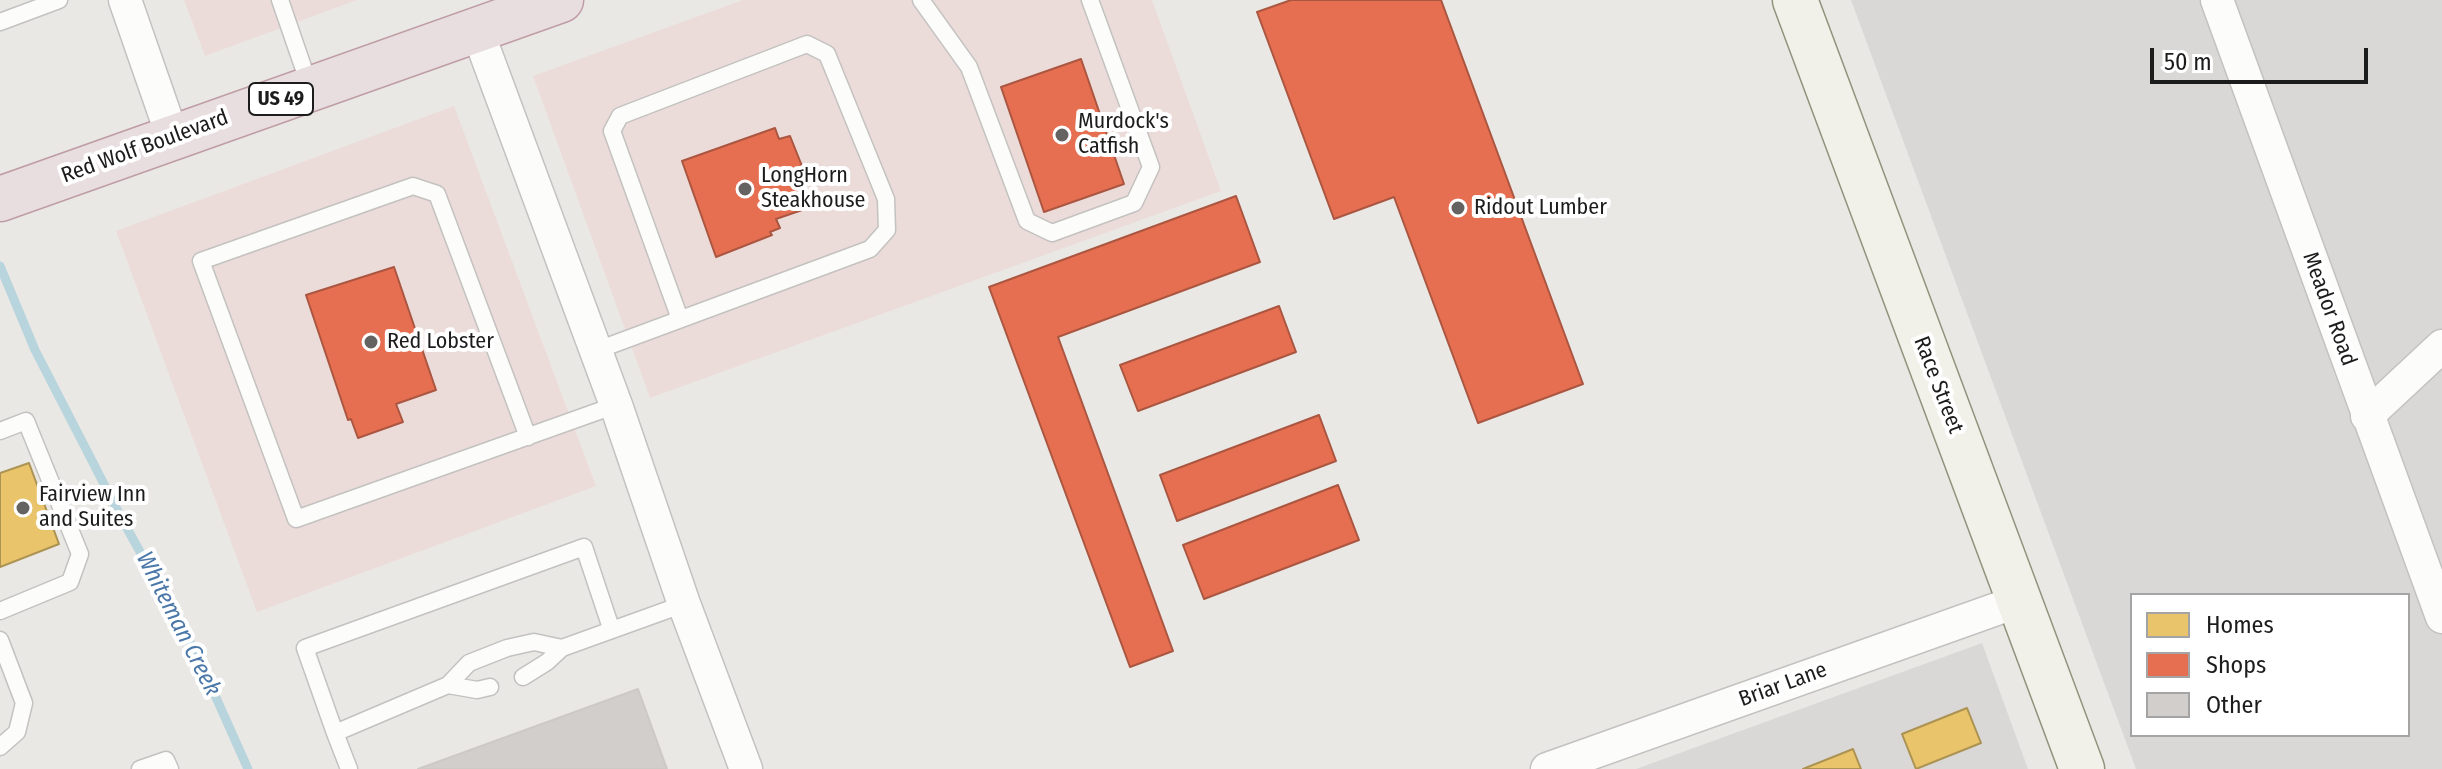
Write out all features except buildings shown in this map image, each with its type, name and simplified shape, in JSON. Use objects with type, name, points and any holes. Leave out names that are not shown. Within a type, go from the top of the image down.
[{"type":"highway","name":"Red Wolf Boulevard","points":[[0,199],[561,0]]},
{"type":"street","points":[[125,0],[173,138]]},
{"type":"street","name":"Race Street","points":[[1795,0],[2082,769]]},
{"type":"street","name":"Meador Road","points":[[2217,0],[2442,617]]},
{"type":"street","points":[[477,30],[746,769]]},
{"type":"street","points":[[2367,416],[2442,346]]},
{"type":"street","name":"Briar Lane","points":[[1547,769],[2019,601]]},
{"type":"lane","points":[[0,22],[59,0]]},
{"type":"lane","points":[[280,0],[311,88]]},
{"type":"lane","points":[[921,0],[969,67],[1027,221],[1052,233],[1134,203],[1151,167],[1090,0]]},
{"type":"lane","points":[[595,351],[870,249],[887,230],[886,199],[827,54],[807,44],[620,116],[612,131],[680,319]]},
{"type":"lane","points":[[528,437],[437,194],[413,186],[201,261],[296,519],[528,437],[616,405]]},
{"type":"lane","points":[[0,431],[26,421],[80,554],[70,582],[0,611]]},
{"type":"lane","points":[[349,769],[305,648],[584,547],[611,628]]},
{"type":"lane","points":[[523,677],[562,648],[684,604]]},
{"type":"lane","points":[[0,640],[24,703],[17,732],[0,747]]},
{"type":"lane","points":[[335,733],[448,685],[469,663],[507,648],[534,642],[562,648]]},
{"type":"lane","points":[[448,685],[477,690],[490,687]]},
{"type":"lane","points":[[140,769],[166,760],[170,769]]},
{"type":"shaded area","points":[[184,0],[357,0],[205,56]]},
{"type":"shaded area","points":[[743,0],[1152,0],[1221,191],[650,398],[533,76]]},
{"type":"shaded area","points":[[1851,0],[2442,0],[2442,769],[2136,769]]},
{"type":"shaded area","points":[[454,106],[596,486],[257,612],[116,231]]},
{"type":"shaded area","points":[[1982,643],[2028,769],[1636,769]]},
{"type":"waterway","name":"Whiteman Creek","points":[[0,266],[35,350],[123,521],[197,655],[248,769]]},
{"type":"place","name":"Murdock's Catfish","points":[[1062,135]]},
{"type":"place","name":"LongHorn Steakhouse","points":[[745,189]]},
{"type":"place","name":"Ridout Lumber","points":[[1458,208]]},
{"type":"place","name":"Red Lobster","points":[[371,342]]},
{"type":"place","name":"Fairview Inn and Suites","points":[[23,508]]}]
